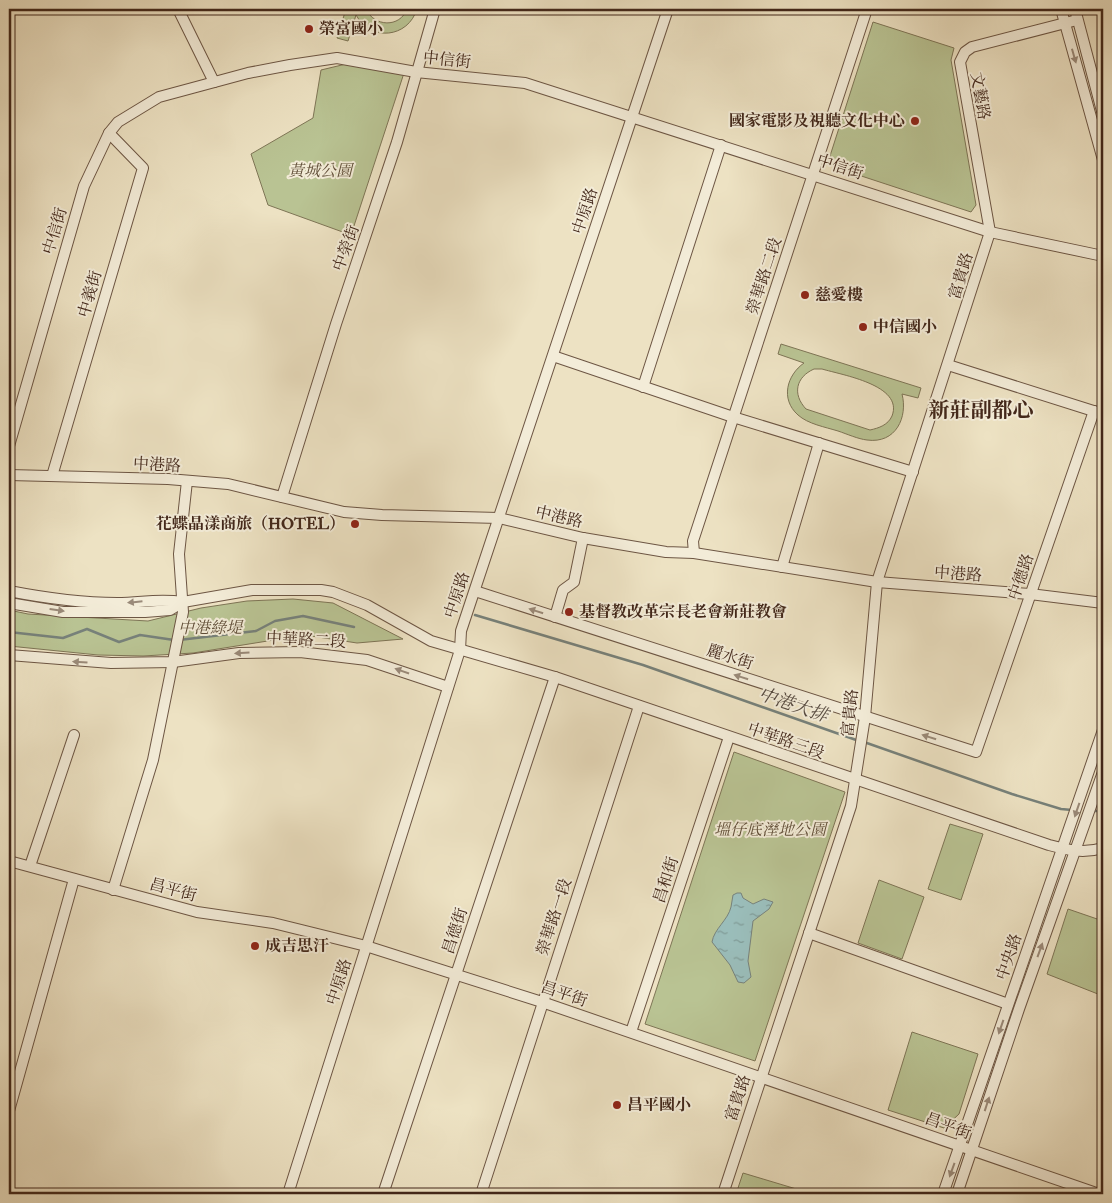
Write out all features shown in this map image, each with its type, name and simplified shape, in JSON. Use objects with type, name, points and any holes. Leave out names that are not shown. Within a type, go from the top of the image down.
[{"type":"street","points":[[178,9],[214,82]]},
{"type":"street","name":"中榮街","points":[[282,497],[339,314],[397,142],[435,9]]},
{"type":"street","name":"中原路","points":[[288,1194],[460,650],[461,631],[668,9]]},
{"type":"street","name":"榮華路二段","points":[[694,553],[693,541],[867,9]]},
{"type":"street","points":[[1061,9],[1103,160]]},
{"type":"street","points":[[1075,9],[1103,115]]},
{"type":"street","name":"文藝路","points":[[990,232],[960,62],[965,52],[972,47],[1077,20]]},
{"type":"street","name":"中信街","points":[[9,446],[84,186],[109,133],[118,122],[159,97],[273,68],[337,58],[416,72],[525,84],[814,174],[990,232],[1103,256]]},
{"type":"street","name":"中義街","points":[[52,476],[143,168],[109,133]]},
{"type":"street","points":[[643,386],[721,145]]},
{"type":"street","name":"富貴路","points":[[723,1194],[760,1077],[852,806],[865,717],[877,582],[990,232]]},
{"type":"street","points":[[553,356],[733,417],[913,472]]},
{"type":"street","points":[[948,365],[1098,412]]},
{"type":"street","name":"中德路","points":[[976,752],[1030,594],[1098,412]]},
{"type":"street","points":[[782,567],[819,444]]},
{"type":"street","name":"中港路","points":[[9,475],[228,484],[344,512],[390,516],[499,518],[583,538],[666,552],[694,553],[877,582],[1030,594],[1103,604]]},
{"type":"street","points":[[113,890],[153,760],[174,657],[183,607],[178,554],[187,481]]},
{"type":"street","points":[[555,617],[563,590],[574,582],[583,538]]},
{"type":"street","points":[[9,603],[63,612],[145,612],[170,610],[265,588],[321,590],[346,597],[380,612],[431,640],[460,650]]},
{"type":"street","points":[[9,591],[45,598],[90,602],[120,603],[162,599],[183,607]]},
{"type":"street","name":"麗水街","points":[[474,594],[555,617],[976,752]]},
{"type":"street","name":"中華路三段","points":[[460,650],[555,678],[1062,848],[1076,852],[1090,852],[1103,848]]},
{"type":"street","name":"中華路二段","points":[[9,655],[111,664],[174,657],[300,652],[367,660],[448,687]]},
{"type":"street","name":"昌德街","points":[[383,1194],[555,678]]},
{"type":"street","name":"榮華路一段","points":[[481,1194],[639,706]]},
{"type":"street","name":"中央路","points":[[944,1194],[1103,730]]},
{"type":"street","points":[[30,866],[74,735]]},
{"type":"street","name":"昌和街","points":[[631,1032],[729,737]]},
{"type":"street","name":"中央路","points":[[957,1194],[1019,1009],[1103,772]]},
{"type":"street","name":"昌平街","points":[[9,861],[197,912],[273,923],[366,946],[631,1032],[1099,1194]]},
{"type":"street","points":[[9,1110],[74,879]]},
{"type":"street","points":[[809,933],[1008,1004]]},
{"type":"green space","points":[[346,9],[366,9],[375,19],[387,23],[399,20],[407,9],[417,9],[406,26],[398,31],[389,33],[371,30],[356,15],[348,41],[337,38]]},
{"type":"green space","points":[[873,22],[954,48],[951,60],[976,205],[971,212],[837,168],[833,165],[830,156]]},
{"type":"green space","name":"黃城公園","points":[[346,64],[404,73],[351,235],[268,205],[251,154],[313,118],[321,70]]},
{"type":"green space","points":[[781,344],[921,388],[918,398],[902,394],[903,411],[901,420],[898,427],[892,433],[886,438],[877,440],[860,439],[812,423],[802,418],[792,409],[789,402],[788,388],[793,374],[804,363],[778,354]],"holes":[[[814,369],[822,369],[869,383],[889,396],[893,405],[892,416],[888,422],[883,426],[870,430],[806,409],[799,398],[798,386],[808,372]]]},
{"type":"green space","name":"中港綠堤","points":[[293,599],[333,603],[403,639],[357,643],[305,635],[193,653],[143,656],[98,655],[9,646],[9,610],[28,614],[148,621],[201,608],[247,601]]},
{"type":"green space","name":"塭仔底溼地公園","points":[[734,752],[845,792],[755,1061],[645,1024]]},
{"type":"green space","points":[[950,824],[983,834],[961,900],[928,889]]},
{"type":"green space","points":[[879,880],[924,897],[902,959],[858,943]]},
{"type":"green space","points":[[1068,909],[1103,921],[1103,996],[1047,974]]},
{"type":"green space","points":[[912,1032],[978,1054],[959,1114],[944,1128],[888,1110]]},
{"type":"green space","points":[[743,1173],[813,1194],[736,1194]]},
{"type":"water","points":[[741,893],[743,898],[753,904],[764,899],[773,902],[769,909],[753,921],[748,961],[751,977],[744,983],[738,982],[730,965],[712,942],[715,933],[729,912],[733,895]]},
{"type":"waterway","name":"中港大排","points":[[475,615],[643,665],[859,741]]},
{"type":"waterway","name":"中港大排","points":[[179,640],[256,631],[275,621],[303,616],[354,627]]},
{"type":"waterway","name":"中港大排","points":[[9,632],[63,638],[87,629],[119,642],[140,635],[174,640]]},
{"type":"waterway","name":"中港大排","points":[[864,742],[1012,794],[1061,809],[1072,810]]},
{"type":"waterway","name":"中港大排","points":[[1093,811],[1103,811]]},
{"type":"place","name":"榮富國小","points":[[309,29]]},
{"type":"place","name":"國家電影及視聽文化中心","points":[[915,121]]},
{"type":"place","name":"慈愛樓","points":[[805,295]]},
{"type":"place","name":"中信國小","points":[[863,327]]},
{"type":"place","name":"花蝶晶漾商旅（HOTEL）","points":[[355,524]]},
{"type":"place","name":"基督教改革宗長老會新莊教會","points":[[569,612]]},
{"type":"place","name":"成吉思汗","points":[[255,946]]},
{"type":"place","name":"昌平國小","points":[[617,1105]]},
{"type":"district","name":"新莊副都心","points":[[981,410]]}]
